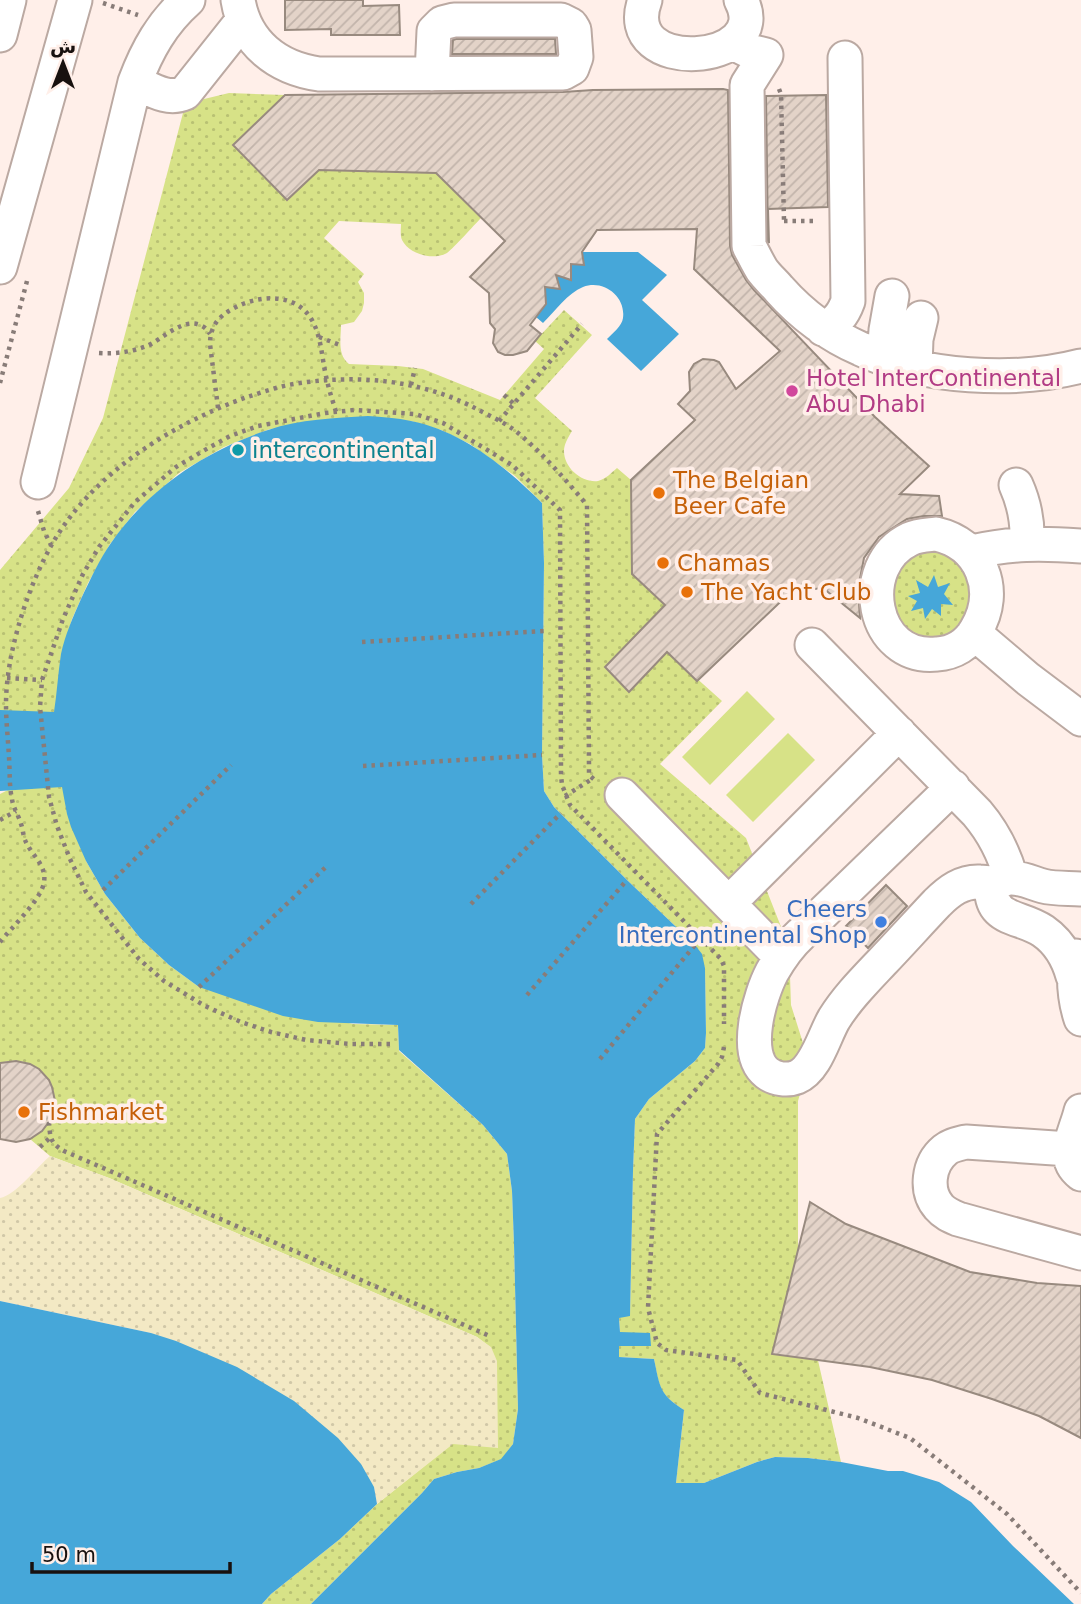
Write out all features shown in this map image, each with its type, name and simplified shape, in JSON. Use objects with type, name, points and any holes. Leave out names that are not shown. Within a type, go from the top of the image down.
[{"type":"street","points":[[0,35],[9,0]]},
{"type":"street","points":[[0,267],[75,0]]},
{"type":"street","points":[[38,482],[135,82],[150,46],[173,14],[188,0]]},
{"type":"street","points":[[645,0],[641,20],[643,30],[649,38],[657,45],[693,54],[717,51],[740,36],[746,17],[745,6],[741,0]]},
{"type":"street","points":[[135,82],[166,96],[185,93],[240,10],[256,41],[272,58],[302,72],[432,74]]},
{"type":"street","points":[[733,43],[766,55],[747,85],[749,246],[761,269],[789,299],[823,329],[863,351],[900,362],[961,373],[1007,375],[1060,371],[1081,366]]},
{"type":"street","points":[[823,329],[840,318],[848,301],[845,58]]},
{"type":"street","points":[[892,296],[886,330],[900,362]]},
{"type":"street","points":[[900,362],[916,339],[921,318]]},
{"type":"street","points":[[1016,485],[1026,513],[1027,543]]},
{"type":"street","points":[[936,534],[950,537],[971,552],[982,571],[987,592],[982,620],[974,633],[965,643],[944,654],[932,655],[900,645],[883,625],[876,597],[877,582],[889,557],[910,539],[936,534]]},
{"type":"street","points":[[971,552],[1027,543],[1081,546]]},
{"type":"street","points":[[974,633],[1009,664],[1081,719]]},
{"type":"street","points":[[812,645],[953,787],[995,836],[1002,850],[1001,881],[991,891],[996,907],[1009,917],[1043,931],[1062,950],[1073,976],[1076,1005],[1081,1019]]},
{"type":"street","points":[[729,903],[899,733]]},
{"type":"street","points":[[953,787],[796,939],[781,957],[765,986],[754,1041],[758,1063],[764,1071],[772,1077],[782,1079],[791,1079],[806,1071],[834,1020],[849,999],[946,894],[956,887],[979,881],[1021,878],[1043,886],[1081,889]]},
{"type":"street","points":[[622,795],[781,957]]},
{"type":"street","points":[[1073,976],[1081,940]]},
{"type":"street","points":[[1081,1111],[1075,1161],[966,1142],[943,1151],[935,1160],[930,1184],[932,1196],[938,1206],[958,1219],[1081,1253]]},
{"type":"path","points":[[781,94],[784,221]]},
{"type":"path","points":[[749,221],[846,220]]},
{"type":"path","points":[[218,408],[210,334],[217,321],[239,306],[265,298],[279,298],[301,307],[314,324],[336,412]]},
{"type":"path","points":[[71,344],[92,352],[112,354],[149,345],[178,327],[190,324],[201,325],[210,334]]},
{"type":"path","points":[[499,421],[582,324]]},
{"type":"path","points":[[318,337],[340,345]]},
{"type":"path","points":[[411,385],[415,368]]},
{"type":"path","points":[[0,942],[24,916],[39,895],[44,882],[43,867],[25,841],[12,800],[6,704],[7,678],[18,626],[51,545],[79,507],[117,469],[155,442],[218,408],[286,386],[361,379],[411,385],[440,393],[511,427],[551,464],[587,505],[589,775],[622,795]]},
{"type":"path","points":[[504,395],[514,404]]},
{"type":"path","points":[[390,1044],[317,1041],[271,1032],[241,1022],[205,1006],[164,981],[139,959],[86,892],[57,826],[49,797],[40,707],[42,680],[63,619],[83,574],[111,531],[135,502],[176,467],[230,436],[258,426],[291,419],[354,410],[415,414],[443,423],[512,464],[560,510],[561,775],[565,796],[569,805],[718,954],[724,966],[722,1057],[657,1134],[648,1308],[657,1343],[666,1350],[737,1360],[760,1393],[859,1418],[910,1438],[1007,1514],[1081,1593]]},
{"type":"path","points":[[38,482],[38,515],[51,545]]},
{"type":"path","points":[[362,642],[544,631]]},
{"type":"path","points":[[7,678],[42,680]]},
{"type":"path","points":[[363,766],[542,755]]},
{"type":"path","points":[[103,890],[231,765]]},
{"type":"path","points":[[565,796],[592,779]]},
{"type":"path","points":[[0,821],[16,811]]},
{"type":"path","points":[[471,904],[561,813]]},
{"type":"path","points":[[199,987],[328,865]]},
{"type":"path","points":[[527,995],[627,880]]},
{"type":"path","points":[[600,1059],[695,945]]},
{"type":"path","points":[[49,1122],[55,1147],[492,1337]]},
{"type":"path","points":[[40,1147],[51,1137]]},
{"type":"green space","points":[[229,93],[285,95],[233,145],[287,200],[319,170],[436,173],[482,217],[447,253],[435,256],[422,255],[405,245],[401,238],[401,224],[339,221],[324,238],[364,274],[358,282],[364,293],[362,311],[354,322],[341,325],[341,351],[349,364],[423,369],[500,400],[544,349],[535,341],[564,310],[592,335],[535,398],[572,431],[564,451],[567,463],[575,473],[586,480],[598,481],[617,468],[631,480],[632,574],[665,605],[605,667],[629,691],[665,650],[722,701],[660,764],[746,838],[789,947],[791,1005],[809,1062],[798,1101],[798,1272],[841,1462],[775,1457],[704,1483],[676,1483],[684,1410],[669,1399],[662,1389],[654,1359],[619,1357],[619,1346],[651,1346],[620,1332],[619,1317],[630,1315],[635,1119],[649,1099],[695,1061],[705,1048],[705,968],[695,945],[554,807],[544,791],[542,503],[515,476],[470,444],[441,430],[411,421],[270,429],[224,447],[179,473],[135,512],[110,544],[88,583],[72,619],[62,653],[86,861],[105,894],[140,938],[169,965],[199,987],[353,1024],[398,1025],[399,1051],[483,1125],[507,1154],[512,1191],[518,1409],[513,1444],[502,1459],[479,1468],[434,1479],[311,1604],[262,1604],[340,1539],[377,1504],[453,1443],[491,1348],[477,1337],[109,1178],[50,1156],[30,1139],[51,1119],[55,1100],[49,1081],[36,1067],[27,1063],[0,1063],[0,794],[8,790],[0,739],[0,570],[69,488],[103,418],[183,113],[200,100]]},
{"type":"green space","points":[[938,549],[969,568],[972,619],[942,640],[916,638],[890,612],[892,573],[921,551]]},
{"type":"green space","points":[[747,691],[775,719],[710,785],[682,757]]},
{"type":"green space","points":[[788,733],[815,760],[753,822],[726,795]]},
{"type":"sand","points":[[50,1156],[109,1178],[477,1337],[491,1347],[497,1361],[498,1448],[453,1444],[377,1504],[374,1487],[151,1333],[0,1301],[0,1198],[19,1186]]},
{"type":"water","points":[[582,252],[638,252],[667,275],[642,300],[679,334],[641,371],[607,339],[621,324],[623,310],[617,296],[605,287],[583,287],[567,298],[543,323],[536,317],[545,287],[559,289],[556,275],[571,279],[572,264],[584,264]]},
{"type":"water","points":[[368,416],[411,421],[448,433],[482,452],[514,476],[542,503],[544,791],[554,807],[702,954],[705,968],[705,1048],[695,1061],[649,1099],[635,1119],[630,1316],[619,1318],[620,1332],[650,1333],[651,1346],[619,1346],[619,1357],[654,1359],[662,1389],[684,1410],[676,1483],[704,1483],[775,1457],[808,1458],[903,1471],[939,1482],[971,1502],[1074,1604],[311,1604],[434,1479],[479,1468],[501,1459],[513,1444],[518,1409],[512,1191],[507,1154],[483,1125],[399,1050],[398,1025],[318,1022],[283,1016],[199,987],[169,965],[140,938],[105,894],[71,827],[62,787],[0,791],[0,710],[54,712],[63,647],[72,619],[88,585],[99,563],[126,523],[161,489],[201,460],[245,438],[305,421]]},
{"type":"water","points":[[934,575],[938,587],[950,583],[944,594],[953,605],[941,604],[941,616],[932,609],[925,619],[923,608],[911,611],[917,601],[908,596],[920,593],[916,580],[928,587]]},
{"type":"water","points":[[0,1301],[151,1333],[237,1367],[294,1401],[338,1438],[361,1464],[374,1487],[377,1504],[340,1539],[262,1604],[0,1604]]},
{"type":"building","points":[[285,0],[363,0],[363,6],[399,5],[400,35],[331,35],[331,29],[285,30]]},
{"type":"building","points":[[555,39],[556,54],[452,54],[453,40]]},
{"type":"building","name":"Hotel InterContinental Abu Dhabi","points":[[728,90],[732,255],[754,290],[875,417],[929,466],[900,494],[939,496],[942,516],[907,519],[879,537],[864,558],[858,589],[860,618],[823,588],[796,587],[697,681],[667,652],[629,692],[605,667],[665,605],[632,574],[631,480],[695,420],[678,404],[690,391],[689,372],[694,364],[703,359],[719,362],[736,389],[780,351],[694,269],[697,229],[597,230],[582,252],[584,265],[571,264],[571,280],[556,275],[560,289],[545,287],[546,304],[530,325],[541,334],[527,351],[505,355],[498,352],[493,343],[495,329],[490,323],[489,293],[470,277],[505,241],[436,173],[319,170],[287,200],[233,145],[285,95]]},
{"type":"building","points":[[826,95],[828,207],[768,209],[769,243],[768,241],[766,96]]},
{"type":"building","points":[[886,885],[907,906],[868,948],[846,926]]},
{"type":"building","points":[[16,1061],[39,1069],[49,1080],[55,1101],[51,1119],[42,1131],[30,1139],[16,1142],[0,1139],[0,1063]]},
{"type":"building","points":[[810,1202],[846,1224],[970,1272],[1037,1283],[1081,1286],[1081,1438],[1039,1416],[932,1380],[870,1367],[772,1354]]},
{"type":"place","name":"Hotel InterContinental Abu Dhabi","points":[[792,391]]},
{"type":"place","name":"intercontinental","points":[[238,450]]},
{"type":"place","name":"The Belgian Beer Cafe","points":[[659,493]]},
{"type":"place","name":"Chamas","points":[[663,563]]},
{"type":"place","name":"The Yacht Club","points":[[687,592]]},
{"type":"place","name":"Cheers Intercontinental Shop","points":[[881,922]]},
{"type":"place","name":"Fishmarket","points":[[24,1112]]}]
